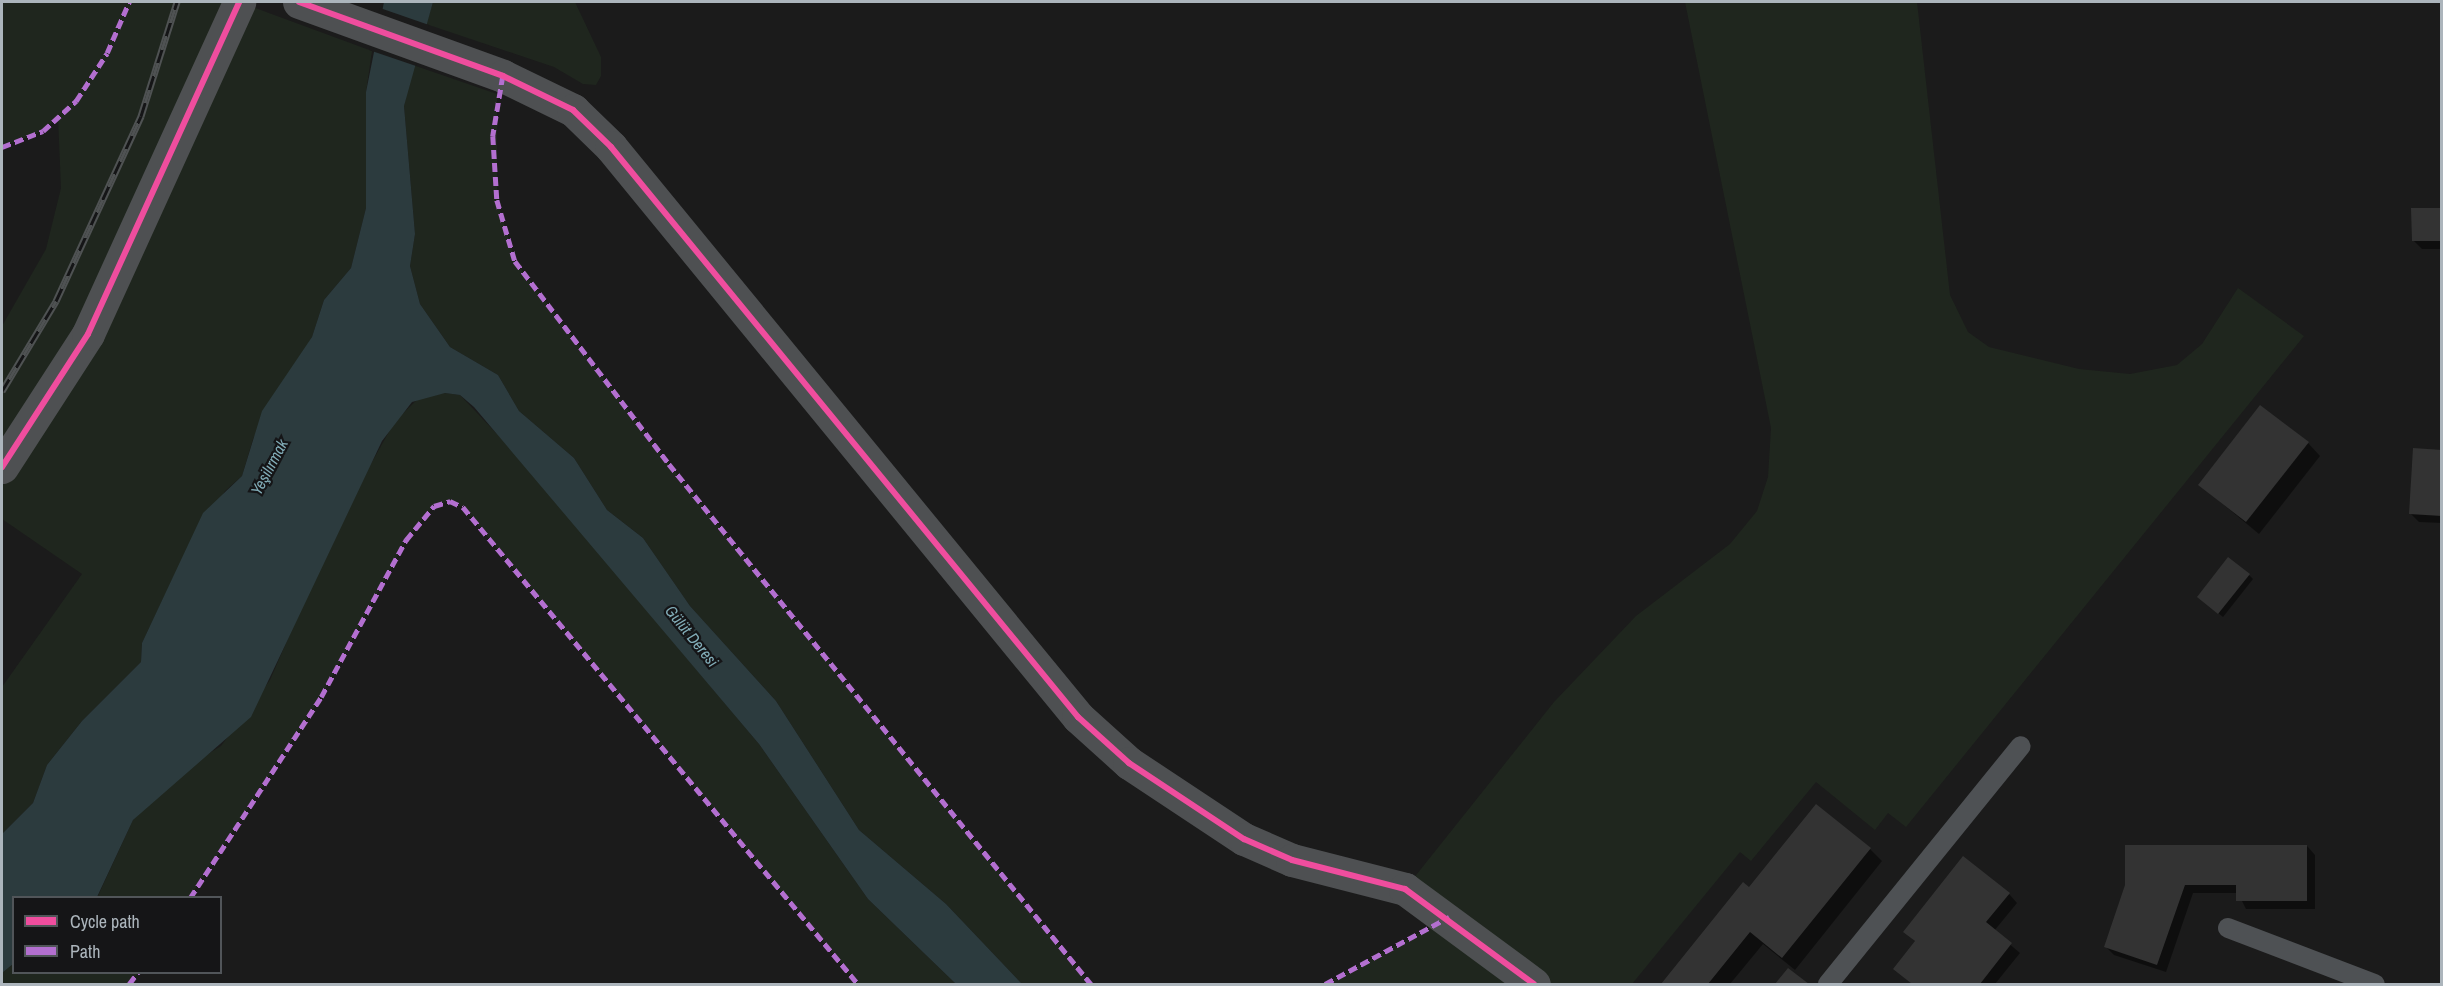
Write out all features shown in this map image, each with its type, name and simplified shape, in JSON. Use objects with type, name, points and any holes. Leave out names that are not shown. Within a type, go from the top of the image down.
[{"type":"street","points":[[2,467],[88,334],[239,2]]},
{"type":"street","points":[[299,2],[461,60],[573,110],[611,147],[1025,659],[1129,763],[1244,839],[1292,860],[1405,889],[1534,984]]},
{"type":"lane","points":[[1828,984],[2021,746]]},
{"type":"lane","points":[[2228,928],[2375,984]]},
{"type":"shaded area","points":[[2,2],[239,2],[372,51],[366,92],[366,208],[351,268],[324,300],[312,337],[253,439],[242,476],[225,491],[174,576],[142,643],[141,662],[82,721],[47,765],[33,803],[2,834],[2,687],[82,574],[2,519],[2,326],[46,249],[61,188],[58,117],[43,131],[2,147]]},
{"type":"shaded area","points":[[433,2],[575,2],[601,57],[601,76],[596,85],[583,84],[554,67],[426,24]]},
{"type":"shaded area","points":[[1685,2],[1917,2],[1950,295],[1968,332],[1989,347],[2079,369],[2130,374],[2177,365],[2202,344],[2238,288],[2304,336],[1906,827],[1888,813],[1875,830],[1816,782],[1751,861],[1740,852],[1632,984],[1325,984],[1449,917],[1405,889],[1554,702],[1636,616],[1730,544],[1757,511],[1768,477],[1771,428]]},
{"type":"shaded area","points":[[413,65],[497,94],[497,200],[515,261],[669,464],[1091,984],[1022,984],[946,904],[859,830],[776,701],[690,606],[643,538],[607,510],[574,458],[519,411],[498,375],[450,347],[420,304],[410,266],[415,234],[404,106]]},
{"type":"shaded area","points":[[445,393],[460,395],[516,454],[759,744],[868,899],[956,984],[858,984],[463,507],[450,501],[434,506],[406,540],[321,697],[191,896],[98,896],[133,820],[187,767],[221,746],[270,680],[340,519],[395,421],[421,396]]},
{"type":"shaded area","points":[[12,965],[12,974],[137,974],[129,984],[2,984],[2,973]]},
{"type":"water","points":[[384,2],[433,2],[404,106],[415,234],[410,266],[420,304],[450,347],[498,375],[519,411],[574,458],[607,510],[643,538],[690,606],[776,701],[859,830],[946,904],[1022,984],[956,984],[868,899],[759,744],[474,407],[460,395],[445,393],[412,402],[382,441],[251,717],[133,820],[97,896],[12,896],[12,965],[2,973],[2,834],[33,803],[47,765],[82,721],[141,662],[142,643],[203,513],[242,476],[262,411],[312,337],[324,300],[351,268],[366,208],[366,92]]},
{"type":"pier","points":[[380,8],[429,25],[416,66],[369,50]]},
{"type":"building","points":[[2411,208],[2442,208],[2442,241],[2412,241]]},
{"type":"building","points":[[2260,405],[2309,442],[2246,522],[2198,485]]},
{"type":"building","points":[[2413,448],[2442,450],[2442,516],[2409,514]]},
{"type":"building","points":[[2228,557],[2250,574],[2218,614],[2197,597]]},
{"type":"building","points":[[1816,804],[1871,848],[1782,958],[1750,932],[1708,984],[1661,984],[1743,882],[1749,887]]},
{"type":"building","points":[[2125,845],[2307,845],[2307,901],[2236,901],[2236,885],[2185,885],[2157,965],[2104,947],[2125,885]]},
{"type":"building","points":[[1963,856],[2010,893],[1986,922],[2012,943],[1980,984],[1912,984],[1893,969],[1915,941],[1903,932]]},
{"type":"building","points":[[1788,968],[1809,984],[1775,984]]},
{"type":"railway","points":[[2,391],[56,301],[141,116],[177,2]]},
{"type":"marked path","points":[[2,147],[43,131],[76,101],[107,53],[129,2]]},
{"type":"marked path","points":[[503,76],[493,136],[497,200],[515,261],[669,464],[1091,984]]},
{"type":"marked path","points":[[191,896],[321,697],[406,540],[434,506],[450,501],[463,507],[858,984]]},
{"type":"marked path","points":[[1325,984],[1449,917]]},
{"type":"marked path","points":[[129,984],[136,974]]},
{"type":"cycle path","points":[[2,467],[88,334],[239,2]]},
{"type":"cycle path","points":[[299,2],[503,76],[573,110],[611,147],[1078,717],[1129,763],[1244,839],[1292,860],[1405,889],[1534,984]]},
{"type":"water label","name":"Yeşilırmak","points":[[269,467]]},
{"type":"water label","name":"Gülüt Deresi","points":[[692,636]]}]
